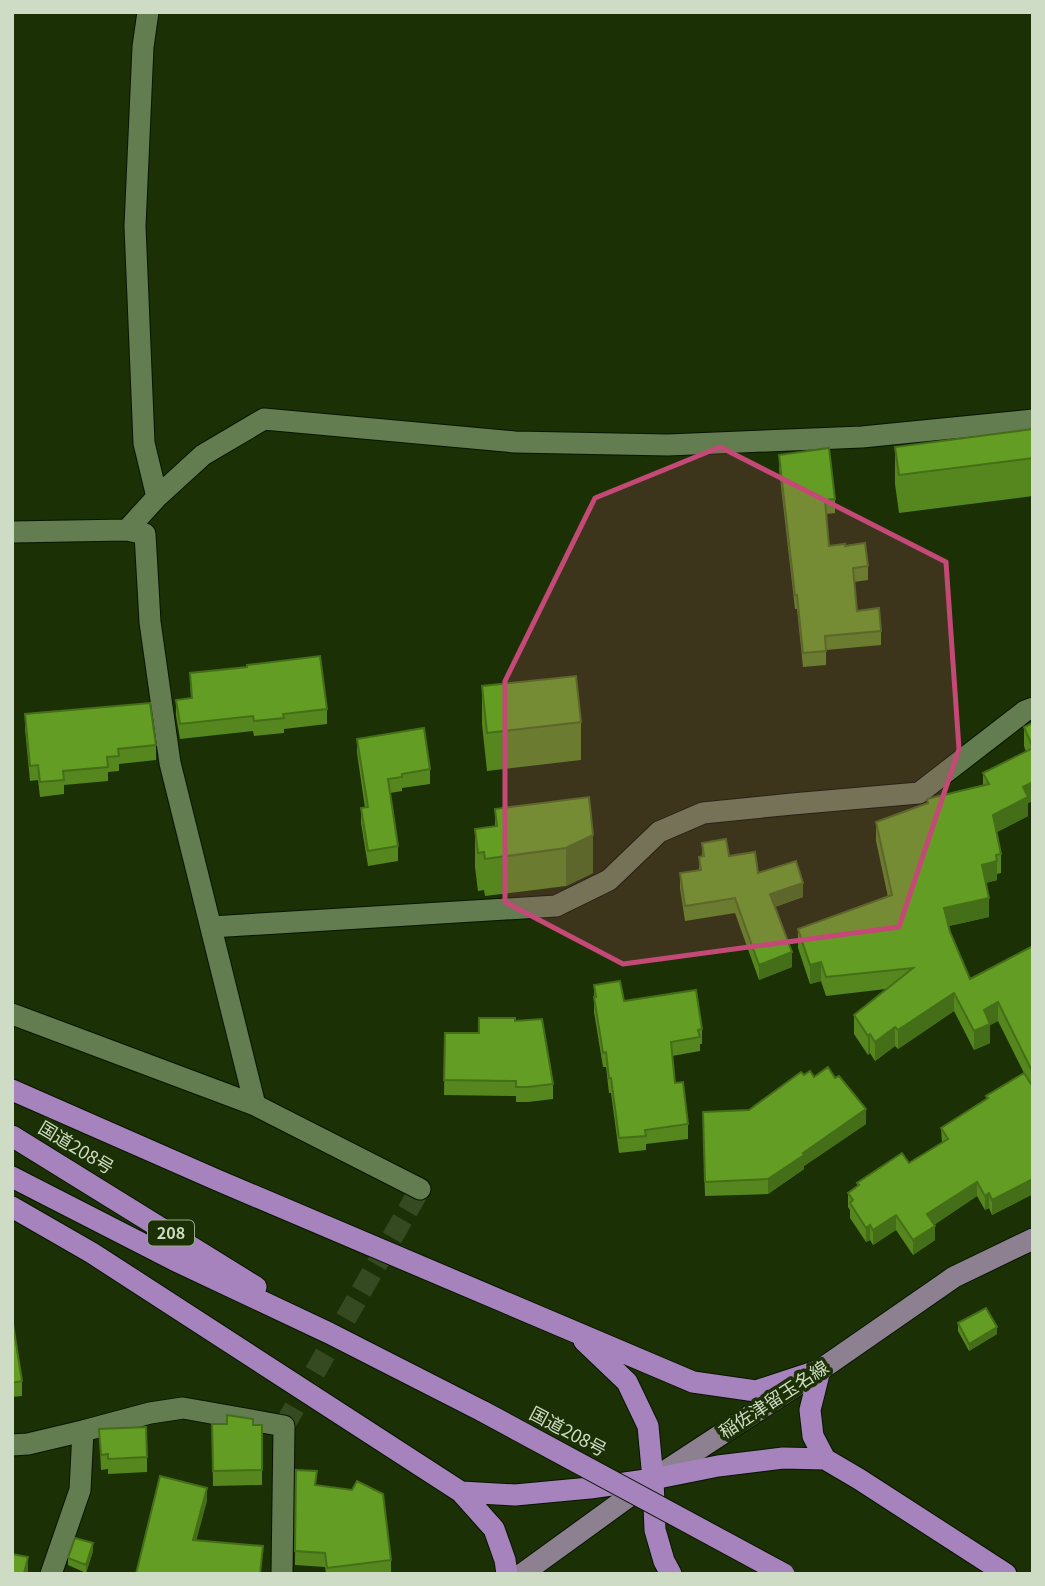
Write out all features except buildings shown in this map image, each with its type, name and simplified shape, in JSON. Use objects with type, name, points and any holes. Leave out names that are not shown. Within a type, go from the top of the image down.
[{"type":"highway","points":[[12,1090],[693,1382],[756,1391],[820,1370]]},
{"type":"highway","name":"国道208号","points":[[12,1136],[177,1236],[329,1333]]},
{"type":"highway","name":"国道208号","points":[[12,1177],[484,1412],[784,1574]]},
{"type":"highway","points":[[12,1207],[92,1253],[461,1492],[494,1530],[507,1574]]},
{"type":"highway","points":[[573,1330],[627,1382],[648,1426],[655,1530],[664,1561],[671,1574]]},
{"type":"highway","points":[[820,1370],[810,1410],[813,1436],[825,1459]]},
{"type":"highway","points":[[461,1492],[515,1495],[590,1488],[783,1458],[825,1459],[1006,1574]]},
{"type":"main road","name":"稲佐津留玉名線","points":[[522,1574],[653,1479],[820,1370],[954,1277],[1033,1239]]},
{"type":"street","points":[[148,12],[143,47],[135,226],[144,443],[157,497]]},
{"type":"street","points":[[127,530],[157,497],[203,455],[264,419],[515,442],[668,445],[862,437],[1033,420]]},
{"type":"street","points":[[12,532],[127,530],[145,534],[150,622],[170,762],[255,1105]]},
{"type":"street","points":[[211,927],[556,906],[609,880],[659,832],[702,813],[919,793],[1025,711],[1033,708]]},
{"type":"street","points":[[12,1014],[255,1105],[420,1189]]},
{"type":"street","points":[[12,1445],[28,1444],[150,1413],[183,1408],[284,1426],[282,1574]]},
{"type":"street","points":[[51,1574],[80,1490],[83,1431]]},
{"type":"highlighted area","points":[[720,447],[946,562],[959,749],[899,927],[623,964],[505,902],[505,681],[595,498]]},
{"type":"tunnel","points":[[284,1426],[420,1189]]}]
